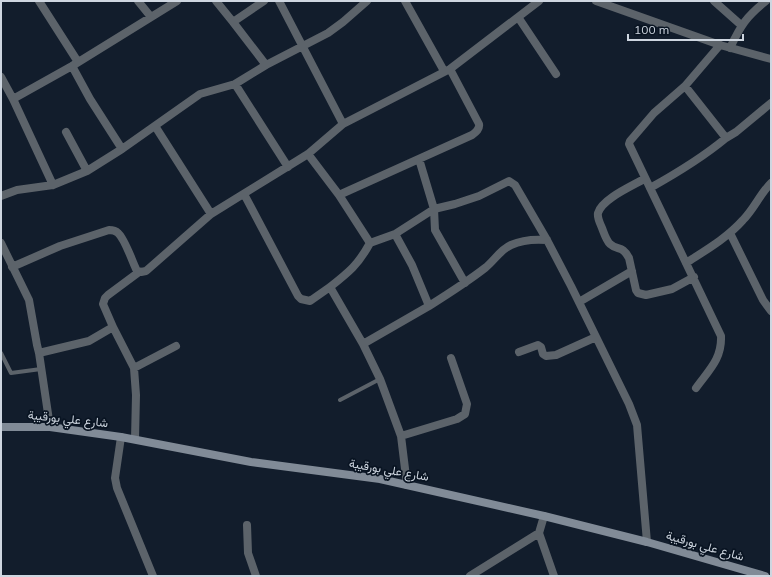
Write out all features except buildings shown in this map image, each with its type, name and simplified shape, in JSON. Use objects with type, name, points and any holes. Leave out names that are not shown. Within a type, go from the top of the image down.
[{"type":"main road","name":"شارع علي بورقيبة","points":[[1,427],[50,427],[135,439],[251,462],[380,479],[544,516],[647,542],[765,576]]},
{"type":"street","points":[[39,1],[75,64],[90,99],[122,149]]},
{"type":"street","points":[[138,1],[151,17]]},
{"type":"street","points":[[13,98],[75,64],[177,1]]},
{"type":"street","points":[[216,1],[234,22],[266,66]]},
{"type":"street","points":[[234,22],[264,1]]},
{"type":"street","points":[[279,1],[343,124]]},
{"type":"street","points":[[1,196],[17,190],[53,186],[87,170],[122,149],[200,94],[235,84],[333,30],[367,1]]},
{"type":"street","points":[[338,195],[477,132],[479,126],[405,1]]},
{"type":"street","points":[[135,439],[136,396],[134,368],[104,307],[104,301],[108,295],[139,272],[144,272],[150,269],[211,214],[308,154],[343,124],[447,70],[539,1]]},
{"type":"street","points":[[596,1],[720,45],[771,59]]},
{"type":"street","points":[[714,1],[741,25]]},
{"type":"street","points":[[730,48],[741,25],[766,1]]},
{"type":"street","points":[[518,17],[556,74]]},
{"type":"street","points":[[696,388],[716,361],[721,348],[721,336],[694,277],[650,188],[644,179],[629,144],[654,112],[685,86],[720,45]]},
{"type":"street","points":[[1,77],[13,98],[53,186]]},
{"type":"street","points":[[235,84],[288,167]]},
{"type":"street","points":[[685,86],[726,138]]},
{"type":"street","points":[[650,188],[696,161],[736,132],[771,102]]},
{"type":"street","points":[[155,126],[211,214]]},
{"type":"street","points":[[66,132],[87,170]]},
{"type":"street","points":[[308,154],[370,243]]},
{"type":"street","points":[[419,159],[434,209],[435,230],[465,283]]},
{"type":"street","points":[[644,179],[607,200],[598,213],[598,221],[610,243],[624,250],[629,258],[636,290],[641,295],[672,289],[694,277]]},
{"type":"street","points":[[244,194],[300,299],[310,301],[353,268],[362,257],[370,243],[395,234],[434,209],[479,196],[509,181],[515,185],[547,240],[579,302],[629,404],[637,425],[647,542]]},
{"type":"street","points":[[686,263],[730,233],[744,219],[760,194],[771,183]]},
{"type":"street","points":[[12,267],[60,246],[113,230],[121,237],[137,271],[139,272]]},
{"type":"street","points":[[730,233],[763,300],[770,307]]},
{"type":"street","points":[[395,234],[412,265],[429,306]]},
{"type":"street","points":[[363,344],[429,306],[465,283],[490,264],[512,244],[534,239],[547,240]]},
{"type":"street","points":[[1,243],[29,300],[37,345],[40,353],[50,427]]},
{"type":"street","points":[[579,302],[632,270]]},
{"type":"street","points":[[330,287],[363,344],[380,379],[401,436],[407,485]]},
{"type":"street","points":[[40,353],[89,341],[113,327]]},
{"type":"street","points":[[519,352],[538,345],[543,354],[551,356],[596,337]]},
{"type":"street","points":[[134,368],[176,346]]},
{"type":"street","points":[[401,436],[463,417],[465,414],[467,404],[451,358]]},
{"type":"street","points":[[121,437],[115,478],[117,488],[153,576]]},
{"type":"street","points":[[544,516],[539,533],[554,576]]},
{"type":"street","points":[[247,525],[248,553],[256,576]]},
{"type":"street","points":[[470,576],[539,533]]},
{"type":"lane","points":[[1,353],[11,373],[42,368]]},
{"type":"lane","points":[[340,400],[380,379]]}]
